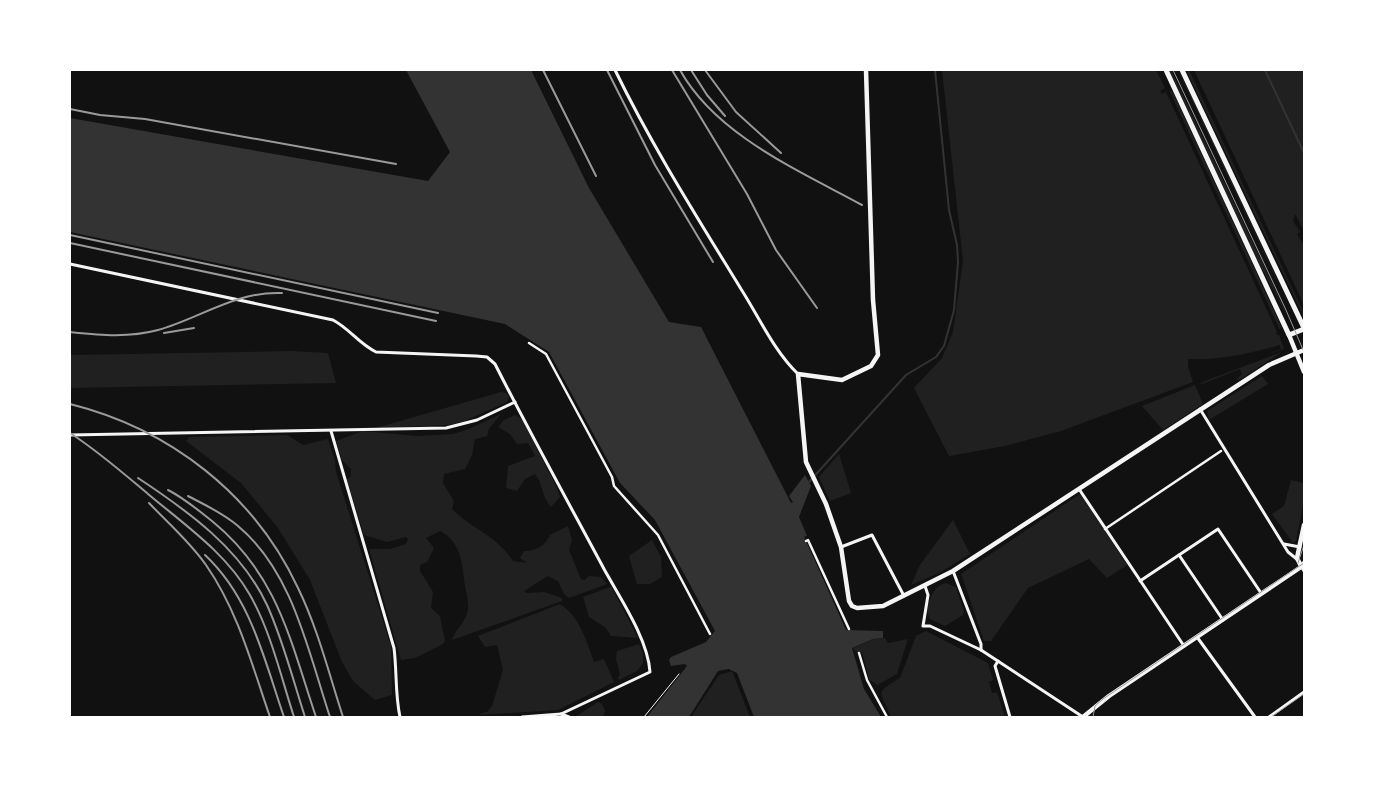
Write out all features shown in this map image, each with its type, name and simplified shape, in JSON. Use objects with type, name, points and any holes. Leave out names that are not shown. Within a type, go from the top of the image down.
[{"type":"main road","points":[[1166,70],[1289,335],[1304,329],[1182,70]]},
{"type":"street","points":[[616,70],[636,113],[688,203],[776,347],[798,374],[805,454],[809,470],[841,547],[849,601],[852,606],[857,608],[883,606],[954,571],[1269,364],[1304,350]]},
{"type":"street","points":[[798,374],[842,380],[871,366],[876,359],[878,350],[873,300],[866,70]]},
{"type":"street","points":[[70,264],[333,320],[347,327],[366,348],[376,352],[486,357],[495,364],[644,646],[650,672],[561,714],[522,717]]},
{"type":"street","points":[[1289,335],[1304,372]]},
{"type":"street","points":[[529,343],[546,354],[612,477],[614,486],[658,535],[710,634]]},
{"type":"street","points":[[70,435],[331,431],[454,426],[477,420],[515,402]]},
{"type":"street","points":[[925,586],[928,595],[923,626],[930,626],[981,650],[1083,717],[1303,566],[1290,555],[1200,409]]},
{"type":"street","points":[[331,431],[394,648],[396,664],[395,686],[400,717]]},
{"type":"street","points":[[1105,529],[1221,451]]},
{"type":"street","points":[[1079,489],[1184,646]]},
{"type":"street","points":[[1298,560],[1304,525]]},
{"type":"street","points":[[1140,581],[1218,529],[1262,593]]},
{"type":"street","points":[[841,547],[872,535],[904,596]]},
{"type":"street","points":[[806,541],[808,540],[849,629]]},
{"type":"street","points":[[1283,544],[1300,547]]},
{"type":"street","points":[[1179,555],[1223,620]]},
{"type":"street","points":[[954,571],[981,644],[981,650]]},
{"type":"street","points":[[1197,637],[1254,717]]},
{"type":"street","points":[[859,652],[868,680],[887,717]]},
{"type":"street","points":[[998,661],[995,666],[1010,717]]},
{"type":"street","points":[[1269,717],[1304,692]]},
{"type":"street","points":[[561,714],[569,717]]},
{"type":"path","points":[[644,717],[679,674]]},
{"type":"shaded area","points":[[406,70],[531,70],[589,188],[669,322],[701,327],[791,503],[793,502],[789,496],[805,475],[811,486],[799,517],[807,536],[804,537],[846,630],[883,631],[883,638],[873,639],[852,648],[864,689],[881,717],[754,717],[737,673],[729,669],[718,671],[689,717],[647,717],[687,666],[685,664],[671,666],[669,660],[671,657],[706,642],[715,631],[655,520],[620,483],[549,352],[505,324],[70,232],[70,118],[428,181],[450,152]]},
{"type":"shaded area","points":[[942,70],[1156,70],[1165,88],[1160,91],[1162,94],[1166,92],[1284,349],[1268,354],[1281,349],[1280,345],[1234,356],[1188,359],[1188,367],[1193,382],[1061,431],[1005,446],[949,456],[914,388],[942,358],[953,332],[963,261]]},
{"type":"shaded area","points":[[1169,70],[1171,70],[1292,325],[1254,254]]},
{"type":"shaded area","points":[[1178,70],[1196,104],[1297,323]]},
{"type":"shaded area","points":[[1186,70],[1189,70],[1304,313],[1304,317]]},
{"type":"shaded area","points":[[1194,70],[1304,70],[1304,231],[1295,214],[1293,221],[1300,232],[1297,234],[1304,246],[1304,305]]},
{"type":"shaded area","points":[[1169,90],[1173,92],[1281,326],[1280,330]]},
{"type":"shaded area","points":[[291,351],[328,353],[336,383],[70,388],[70,355]]},
{"type":"shaded area","points":[[1282,352],[1239,380],[1236,379],[1242,374],[1240,369],[1202,384],[1200,383]]},
{"type":"shaded area","points":[[1262,376],[1268,384],[1209,420],[1207,411]]},
{"type":"shaded area","points":[[1195,385],[1203,404],[1163,430],[1142,406]]},
{"type":"shaded area","points":[[501,392],[507,393],[509,396],[507,402],[462,422],[448,425],[376,428]]},
{"type":"shaded area","points":[[501,414],[489,429],[487,436],[475,439],[472,455],[465,469],[444,474],[443,483],[454,501],[452,509],[499,544],[513,561],[527,563],[520,558],[524,551],[540,547],[550,535],[568,526],[572,540],[569,550],[581,579],[585,580],[589,576],[601,577],[607,584],[569,598],[564,594],[558,581],[548,576],[524,591],[527,593],[544,592],[562,598],[562,601],[452,640],[467,614],[468,603],[460,555],[453,541],[440,531],[426,538],[434,548],[427,562],[420,565],[420,571],[433,592],[431,608],[440,616],[445,641],[443,644],[415,658],[401,660],[369,549],[390,549],[406,544],[408,539],[406,537],[387,542],[364,535],[347,480],[351,476],[351,469],[342,460],[336,441],[363,431],[417,436],[453,434],[469,429]]},
{"type":"shaded area","points":[[515,415],[522,419],[556,486],[560,497],[551,507],[535,474],[525,479],[517,491],[506,488],[508,466],[535,456],[528,443],[517,444],[510,434],[498,427],[504,420]]},
{"type":"shaded area","points":[[287,435],[303,445],[328,439],[335,460],[336,472],[391,646],[392,695],[375,700],[353,681],[342,662],[310,580],[278,528],[241,483],[186,441],[189,437]]},
{"type":"shaded area","points":[[839,454],[851,493],[830,501],[819,477]]},
{"type":"shaded area","points":[[1291,480],[1304,483],[1304,499],[1296,541],[1293,543],[1272,514],[1284,506]]},
{"type":"shaded area","points":[[1080,494],[1127,565],[1107,578],[1089,559],[1028,588],[991,641],[984,641],[961,574]]},
{"type":"shaded area","points":[[953,520],[970,554],[939,573],[911,585],[920,565]]},
{"type":"shaded area","points":[[652,540],[661,557],[662,577],[650,584],[637,584],[629,556]]},
{"type":"shaded area","points":[[946,583],[956,587],[964,612],[963,615],[945,626],[930,619],[927,611],[930,598],[935,590]]},
{"type":"shaded area","points":[[610,587],[638,638],[611,636],[606,628],[589,617],[583,597]]},
{"type":"shaded area","points":[[560,604],[573,615],[585,637],[594,662],[604,659],[614,682],[558,710],[480,715],[487,712],[492,706],[503,670],[497,645],[485,647],[478,636]]},
{"type":"shaded area","points":[[926,631],[988,663],[993,680],[989,682],[992,693],[997,692],[1005,717],[891,717],[882,697],[883,691],[900,678],[916,636]]},
{"type":"shaded area","points":[[885,638],[888,643],[908,639],[897,674],[877,685],[869,679],[862,652],[857,653],[853,648],[874,639]]},
{"type":"shaded area","points":[[639,644],[643,653],[643,663],[637,671],[619,680],[620,674],[616,659],[617,651]]},
{"type":"shaded area","points":[[732,671],[750,717],[691,717],[719,675]]},
{"type":"shaded area","points":[[598,702],[602,704],[605,711],[603,717],[575,717]]},
{"type":"waterway","points":[[809,482],[906,375],[936,357],[944,346],[954,310],[958,262],[957,245],[949,210],[935,70]]},
{"type":"waterway","points":[[1265,70],[1304,153]]},
{"type":"tram line","points":[[1173,70],[1304,352]]},
{"type":"tram line","points":[[1298,563],[1304,545]]},
{"type":"tram line","points":[[1093,717],[1095,706],[1103,699],[1304,563],[1304,558]]},
{"type":"tram line","points":[[1271,717],[1304,694]]},
{"type":"railway","points":[[543,70],[596,176]]},
{"type":"railway","points":[[607,70],[655,165],[713,262]]},
{"type":"railway","points":[[672,70],[747,194],[776,250],[817,308]]},
{"type":"railway","points":[[680,70],[696,93],[715,114],[737,132],[760,149],[862,205]]},
{"type":"railway","points":[[691,70],[707,95],[725,116]]},
{"type":"railway","points":[[705,70],[736,112],[781,153]]},
{"type":"railway","points":[[70,109],[100,115],[145,119],[396,164]]},
{"type":"railway","points":[[70,235],[438,313]]},
{"type":"railway","points":[[70,243],[436,321]]},
{"type":"railway","points":[[70,332],[114,335],[147,333],[174,325],[218,306],[249,296],[282,293]]},
{"type":"railway","points":[[164,333],[194,328]]},
{"type":"railway","points":[[70,404],[107,415],[142,430],[174,448],[205,470],[233,495],[258,523],[280,554],[298,588],[317,635],[343,717]]},
{"type":"railway","points":[[70,433],[110,462],[204,540],[229,566],[250,595],[264,624],[294,717]]},
{"type":"railway","points":[[138,478],[176,504],[212,533],[243,566],[267,605],[288,660],[305,717]]},
{"type":"railway","points":[[168,490],[185,500],[212,521],[234,542],[267,586],[289,635],[316,717]]},
{"type":"railway","points":[[188,496],[232,521],[257,545],[272,566],[285,589],[306,640],[330,717]]},
{"type":"railway","points":[[149,503],[193,548],[217,583],[236,620],[270,717]]},
{"type":"railway","points":[[205,555],[221,572],[245,610],[254,630],[284,717]]}]
